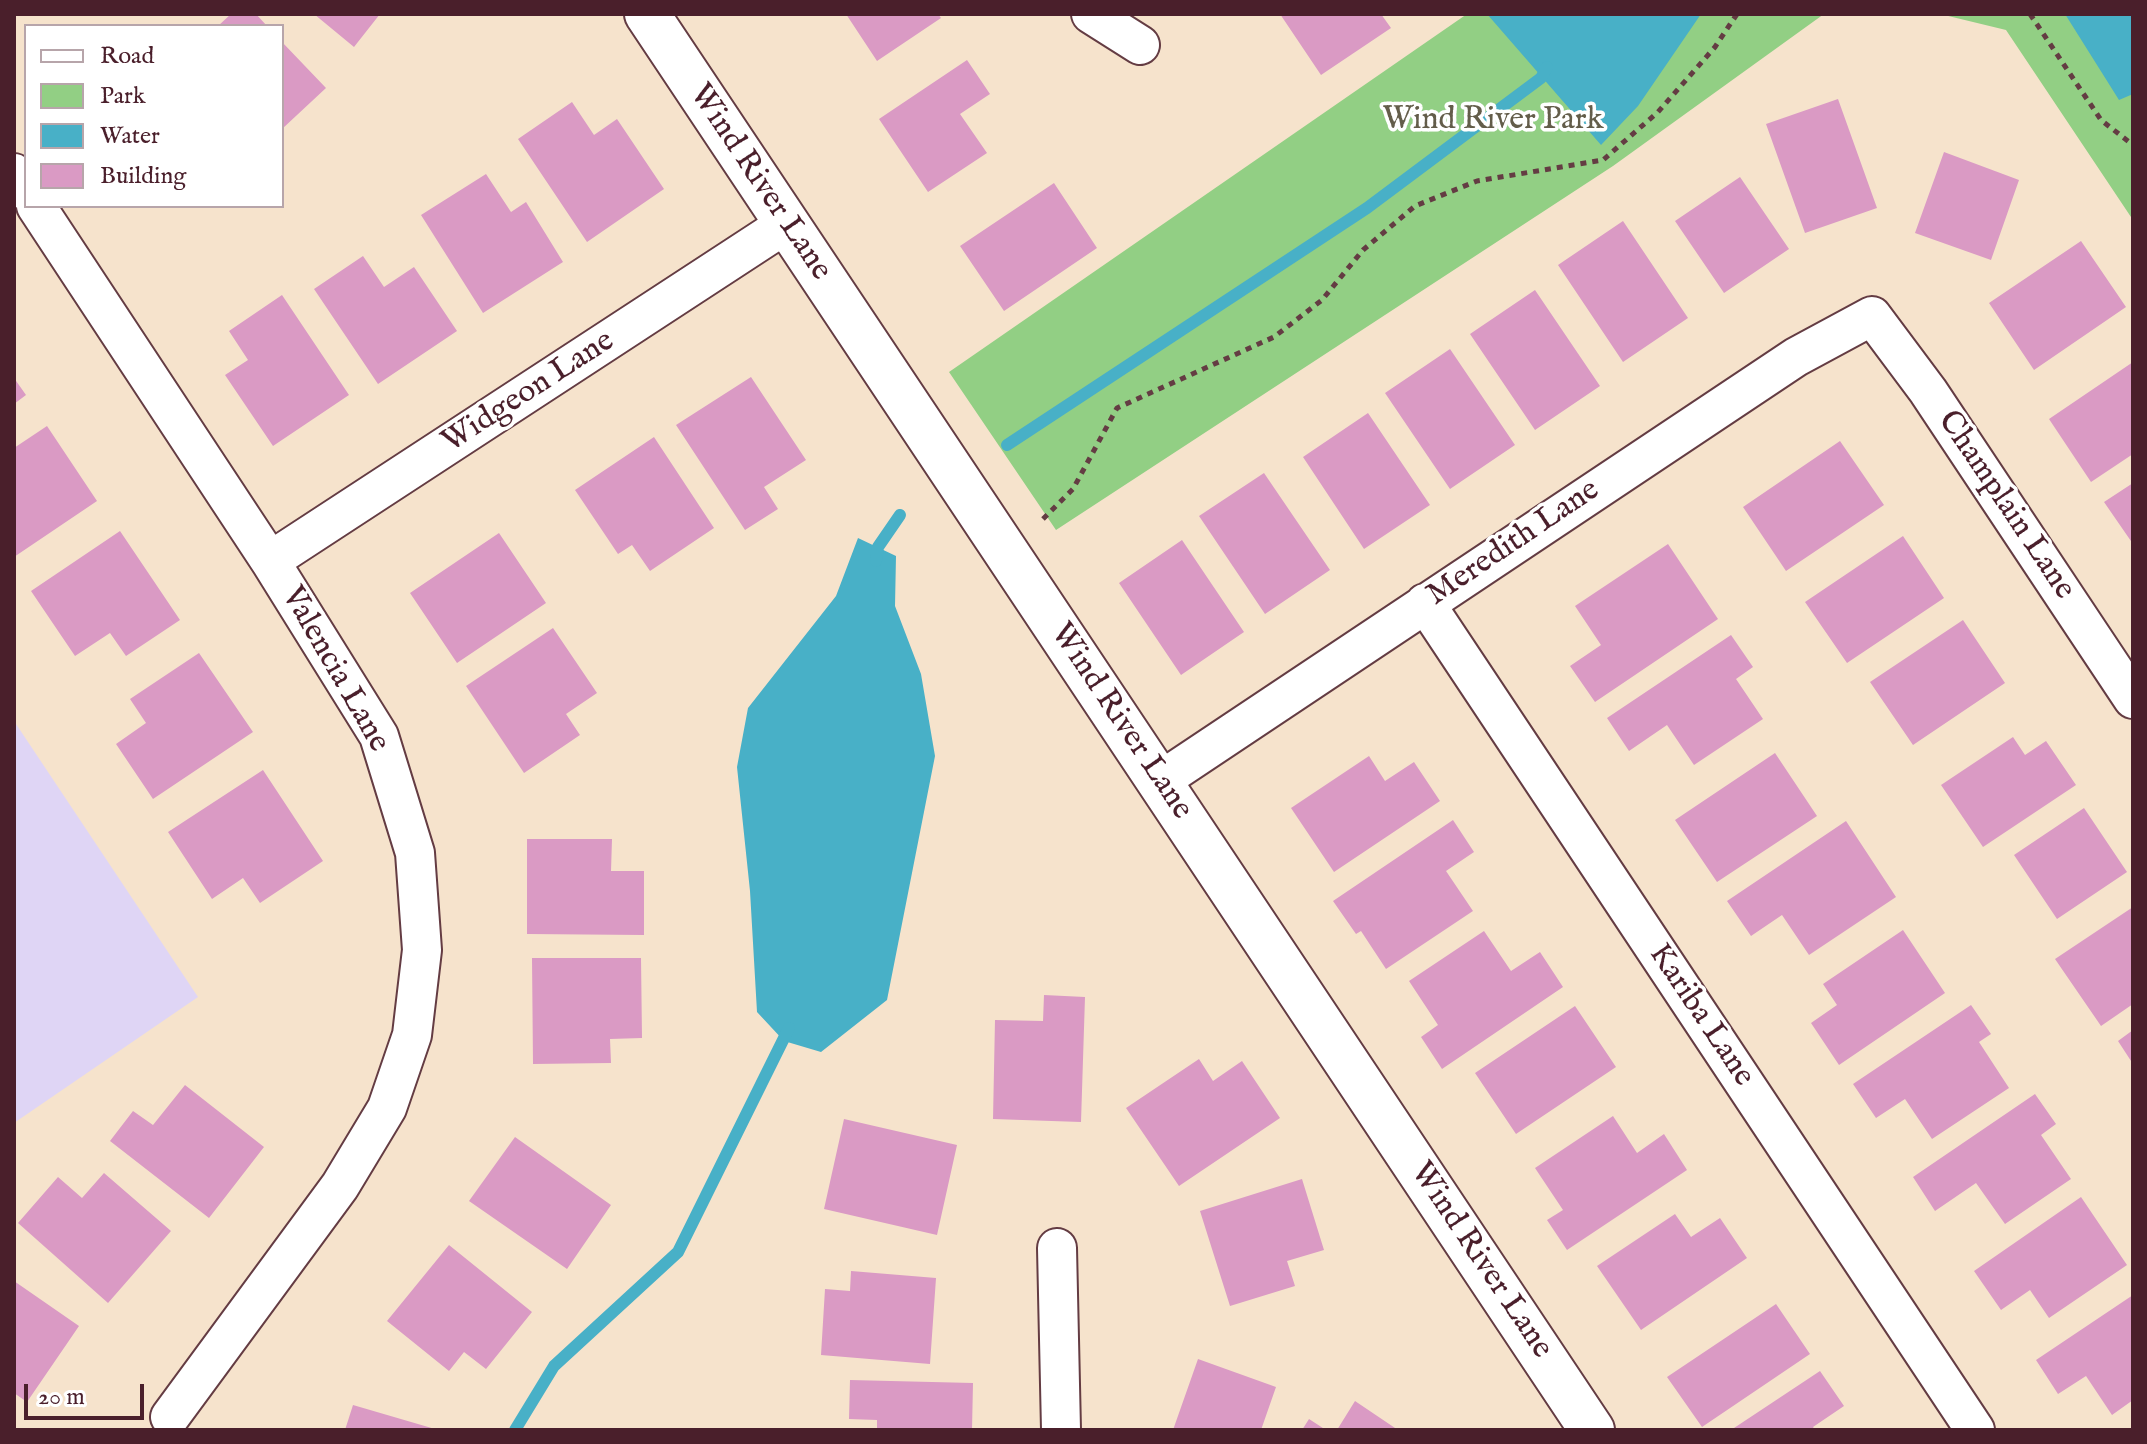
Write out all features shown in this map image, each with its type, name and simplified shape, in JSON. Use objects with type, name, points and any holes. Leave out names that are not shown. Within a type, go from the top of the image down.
[{"type":"street","name":"Wind River Lane","points":[[647,14],[1592,1430]]},
{"type":"street","points":[[1091,14],[1140,45]]},
{"type":"street","name":"Valencia Lane","points":[[37,208],[270,561],[379,736],[415,853],[422,950],[412,1035],[387,1108],[340,1186],[170,1417]]},
{"type":"street","name":"Widgeon Lane","points":[[270,561],[786,224]]},
{"type":"street","name":"Meredith Lane","points":[[1160,781],[1796,357],[1872,316]]},
{"type":"street","name":"Champlain Lane","points":[[1872,316],[1928,391],[2133,699]]},
{"type":"street","name":"Kariba Lane","points":[[1425,603],[1975,1430]]},
{"type":"street","points":[[1057,1248],[1061,1430]]},
{"type":"path","points":[[1043,519],[1073,489],[1117,408],[1274,337],[1322,300],[1363,250],[1415,206],[1477,181],[1603,160],[1658,112],[1715,47],[1737,14]]},
{"type":"path","points":[[2030,14],[2101,120],[2133,145]]},
{"type":"shaded area","points":[[14,721],[198,997],[14,1123]]},
{"type":"green space","name":"Wind River Park","points":[[1467,14],[1824,14],[1613,166],[1056,530],[949,372]]},
{"type":"green space","points":[[1940,14],[2133,14],[2133,220],[2006,30]]},
{"type":"water","points":[[1487,14],[1701,14],[1638,106],[1601,145]]},
{"type":"water","points":[[2065,14],[2133,14],[2133,94],[2119,100]]},
{"type":"water","points":[[858,538],[896,556],[895,606],[921,674],[935,756],[887,1000],[821,1052],[784,1041],[757,1012],[750,891],[737,767],[748,708],[836,596]]},
{"type":"building","points":[[231,14],[256,14],[265,24],[220,24]]},
{"type":"building","points":[[314,14],[380,14],[354,47]]},
{"type":"building","points":[[846,14],[938,14],[941,18],[877,61]]},
{"type":"building","points":[[1280,14],[1381,14],[1391,28],[1321,75]]},
{"type":"building","points":[[284,44],[326,88],[284,127]]},
{"type":"building","points":[[967,60],[990,94],[960,114],[987,153],[928,192],[879,119]]},
{"type":"building","points":[[1838,99],[1877,208],[1805,233],[1766,124]]},
{"type":"building","points":[[572,102],[594,135],[617,119],[664,189],[587,242],[518,139]]},
{"type":"building","points":[[1944,152],[2019,180],[1991,260],[1915,233]]},
{"type":"building","points":[[486,174],[511,212],[526,202],[563,262],[483,313],[421,215]]},
{"type":"building","points":[[1740,177],[1789,249],[1724,293],[1675,221]]},
{"type":"building","points":[[1054,183],[1097,248],[1004,311],[960,246]]},
{"type":"building","points":[[1623,221],[1688,318],[1623,362],[1558,265]]},
{"type":"building","points":[[2081,241],[2126,307],[2034,370],[1989,303]]},
{"type":"building","points":[[363,256],[384,287],[414,267],[457,331],[378,384],[314,289]]},
{"type":"building","points":[[1535,290],[1600,386],[1535,430],[1470,334]]},
{"type":"building","points":[[282,295],[349,395],[273,446],[225,375],[248,360],[229,331]]},
{"type":"building","points":[[1450,349],[1515,445],[1450,489],[1385,393]]},
{"type":"building","points":[[2133,362],[2133,454],[2091,482],[2049,419]]},
{"type":"building","points":[[751,377],[806,460],[764,487],[778,509],[745,530],[676,425]]},
{"type":"building","points":[[14,378],[26,395],[14,404]]},
{"type":"building","points":[[1368,413],[1430,505],[1364,549],[1303,457]]},
{"type":"building","points":[[47,426],[97,501],[14,557],[14,448]]},
{"type":"building","points":[[654,437],[714,528],[650,571],[632,545],[618,554],[575,490]]},
{"type":"building","points":[[1840,441],[1884,505],[1786,571],[1743,507]]},
{"type":"building","points":[[1264,473],[1330,570],[1265,614],[1199,516]]},
{"type":"building","points":[[2133,483],[2133,544],[2104,502]]},
{"type":"building","points":[[120,531],[180,620],[126,656],[110,633],[75,656],[31,591]]},
{"type":"building","points":[[499,533],[546,603],[457,663],[410,593]]},
{"type":"building","points":[[1903,536],[1944,598],[1847,663],[1805,602]]},
{"type":"building","points":[[1182,540],[1244,632],[1181,675],[1119,583]]},
{"type":"building","points":[[1668,544],[1718,619],[1595,702],[1570,666],[1601,645],[1575,606]]},
{"type":"building","points":[[1963,620],[2005,683],[1913,745],[1870,682]]},
{"type":"building","points":[[553,628],[597,693],[566,714],[580,735],[524,773],[466,686]]},
{"type":"building","points":[[1731,635],[1753,667],[1736,679],[1763,719],[1694,765],[1667,725],[1629,751],[1607,718]]},
{"type":"building","points":[[199,653],[253,732],[153,799],[116,744],[146,723],[130,699]]},
{"type":"building","points":[[2013,737],[2025,755],[2046,741],[2076,785],[1983,847],[1941,785]]},
{"type":"building","points":[[1775,753],[1817,816],[1717,882],[1675,820]]},
{"type":"building","points":[[1369,756],[1385,781],[1414,762],[1440,801],[1334,872],[1291,808]]},
{"type":"building","points":[[263,770],[323,861],[260,903],[243,878],[212,899],[168,832]]},
{"type":"building","points":[[2084,808],[2127,872],[2057,919],[2014,855]]},
{"type":"building","points":[[1453,820],[1474,852],[1446,871],[1473,911],[1386,969],[1361,931],[1356,934],[1333,901]]},
{"type":"building","points":[[1846,821],[1896,897],[1809,955],[1782,915],[1751,936],[1727,901]]},
{"type":"building","points":[[527,839],[612,839],[611,871],[644,871],[644,935],[527,934]]},
{"type":"building","points":[[2133,907],[2133,1004],[2101,1026],[2055,959]]},
{"type":"building","points":[[1903,930],[1945,993],[1839,1065],[1811,1023],[1837,1005],[1823,984]]},
{"type":"building","points":[[1484,931],[1511,971],[1540,952],[1563,987],[1442,1069],[1421,1037],[1438,1025],[1409,981]]},
{"type":"building","points":[[532,958],[641,958],[642,1038],[610,1039],[611,1063],[533,1064]]},
{"type":"building","points":[[1044,995],[1085,997],[1081,1122],[993,1119],[995,1020],[1043,1021]]},
{"type":"building","points":[[1971,1005],[1991,1034],[1979,1042],[2009,1088],[1932,1139],[1905,1099],[1876,1118],[1853,1084]]},
{"type":"building","points":[[1575,1006],[1616,1067],[1516,1134],[1475,1073]]},
{"type":"building","points":[[2133,1030],[2133,1064],[2118,1041]]},
{"type":"building","points":[[1199,1059],[1213,1081],[1242,1061],[1280,1118],[1179,1186],[1126,1108]]},
{"type":"building","points":[[185,1085],[264,1147],[209,1218],[110,1141],[133,1111],[153,1125]]},
{"type":"building","points":[[2035,1094],[2056,1124],[2041,1135],[2071,1179],[2005,1224],[1976,1183],[1935,1211],[1913,1177]]},
{"type":"building","points":[[1613,1116],[1637,1153],[1664,1134],[1687,1170],[1567,1250],[1547,1220],[1563,1210],[1535,1168]]},
{"type":"building","points":[[844,1119],[957,1145],[937,1235],[824,1209]]},
{"type":"building","points":[[515,1137],[611,1205],[567,1269],[469,1201]]},
{"type":"building","points":[[104,1173],[171,1231],[108,1303],[18,1223],[58,1177],[82,1198]]},
{"type":"building","points":[[1302,1179],[1324,1250],[1287,1261],[1295,1286],[1230,1306],[1200,1211]]},
{"type":"building","points":[[2081,1197],[2127,1265],[2049,1318],[2030,1290],[2001,1310],[1974,1271]]},
{"type":"building","points":[[1675,1214],[1691,1237],[1720,1218],[1747,1258],[1641,1330],[1597,1266]]},
{"type":"building","points":[[449,1245],[532,1312],[486,1369],[464,1352],[449,1371],[387,1321]]},
{"type":"building","points":[[851,1271],[936,1278],[930,1364],[821,1355],[825,1289],[850,1291]]},
{"type":"building","points":[[14,1281],[79,1326],[27,1402],[14,1393]]},
{"type":"building","points":[[2133,1295],[2133,1400],[2112,1415],[2086,1376],[2058,1394],[2036,1360]]},
{"type":"building","points":[[1776,1304],[1810,1354],[1702,1427],[1667,1377]]},
{"type":"building","points":[[1198,1359],[1276,1387],[1261,1430],[1173,1430]]},
{"type":"building","points":[[1820,1371],[1844,1406],[1813,1427],[1815,1430],[1731,1430]]},
{"type":"building","points":[[850,1380],[973,1383],[972,1430],[877,1430],[877,1420],[849,1419]]},
{"type":"building","points":[[1355,1401],[1398,1430],[1337,1430]]},
{"type":"building","points":[[353,1405],[435,1429],[345,1430]]},
{"type":"building","points":[[1309,1419],[1326,1430],[1302,1430]]},
{"type":"waterway","points":[[1007,445],[1367,208],[1541,78],[1547,67]]},
{"type":"waterway","points":[[876,561],[878,547],[900,515]]},
{"type":"waterway","points":[[515,1430],[554,1366],[678,1252],[789,1028]]}]
